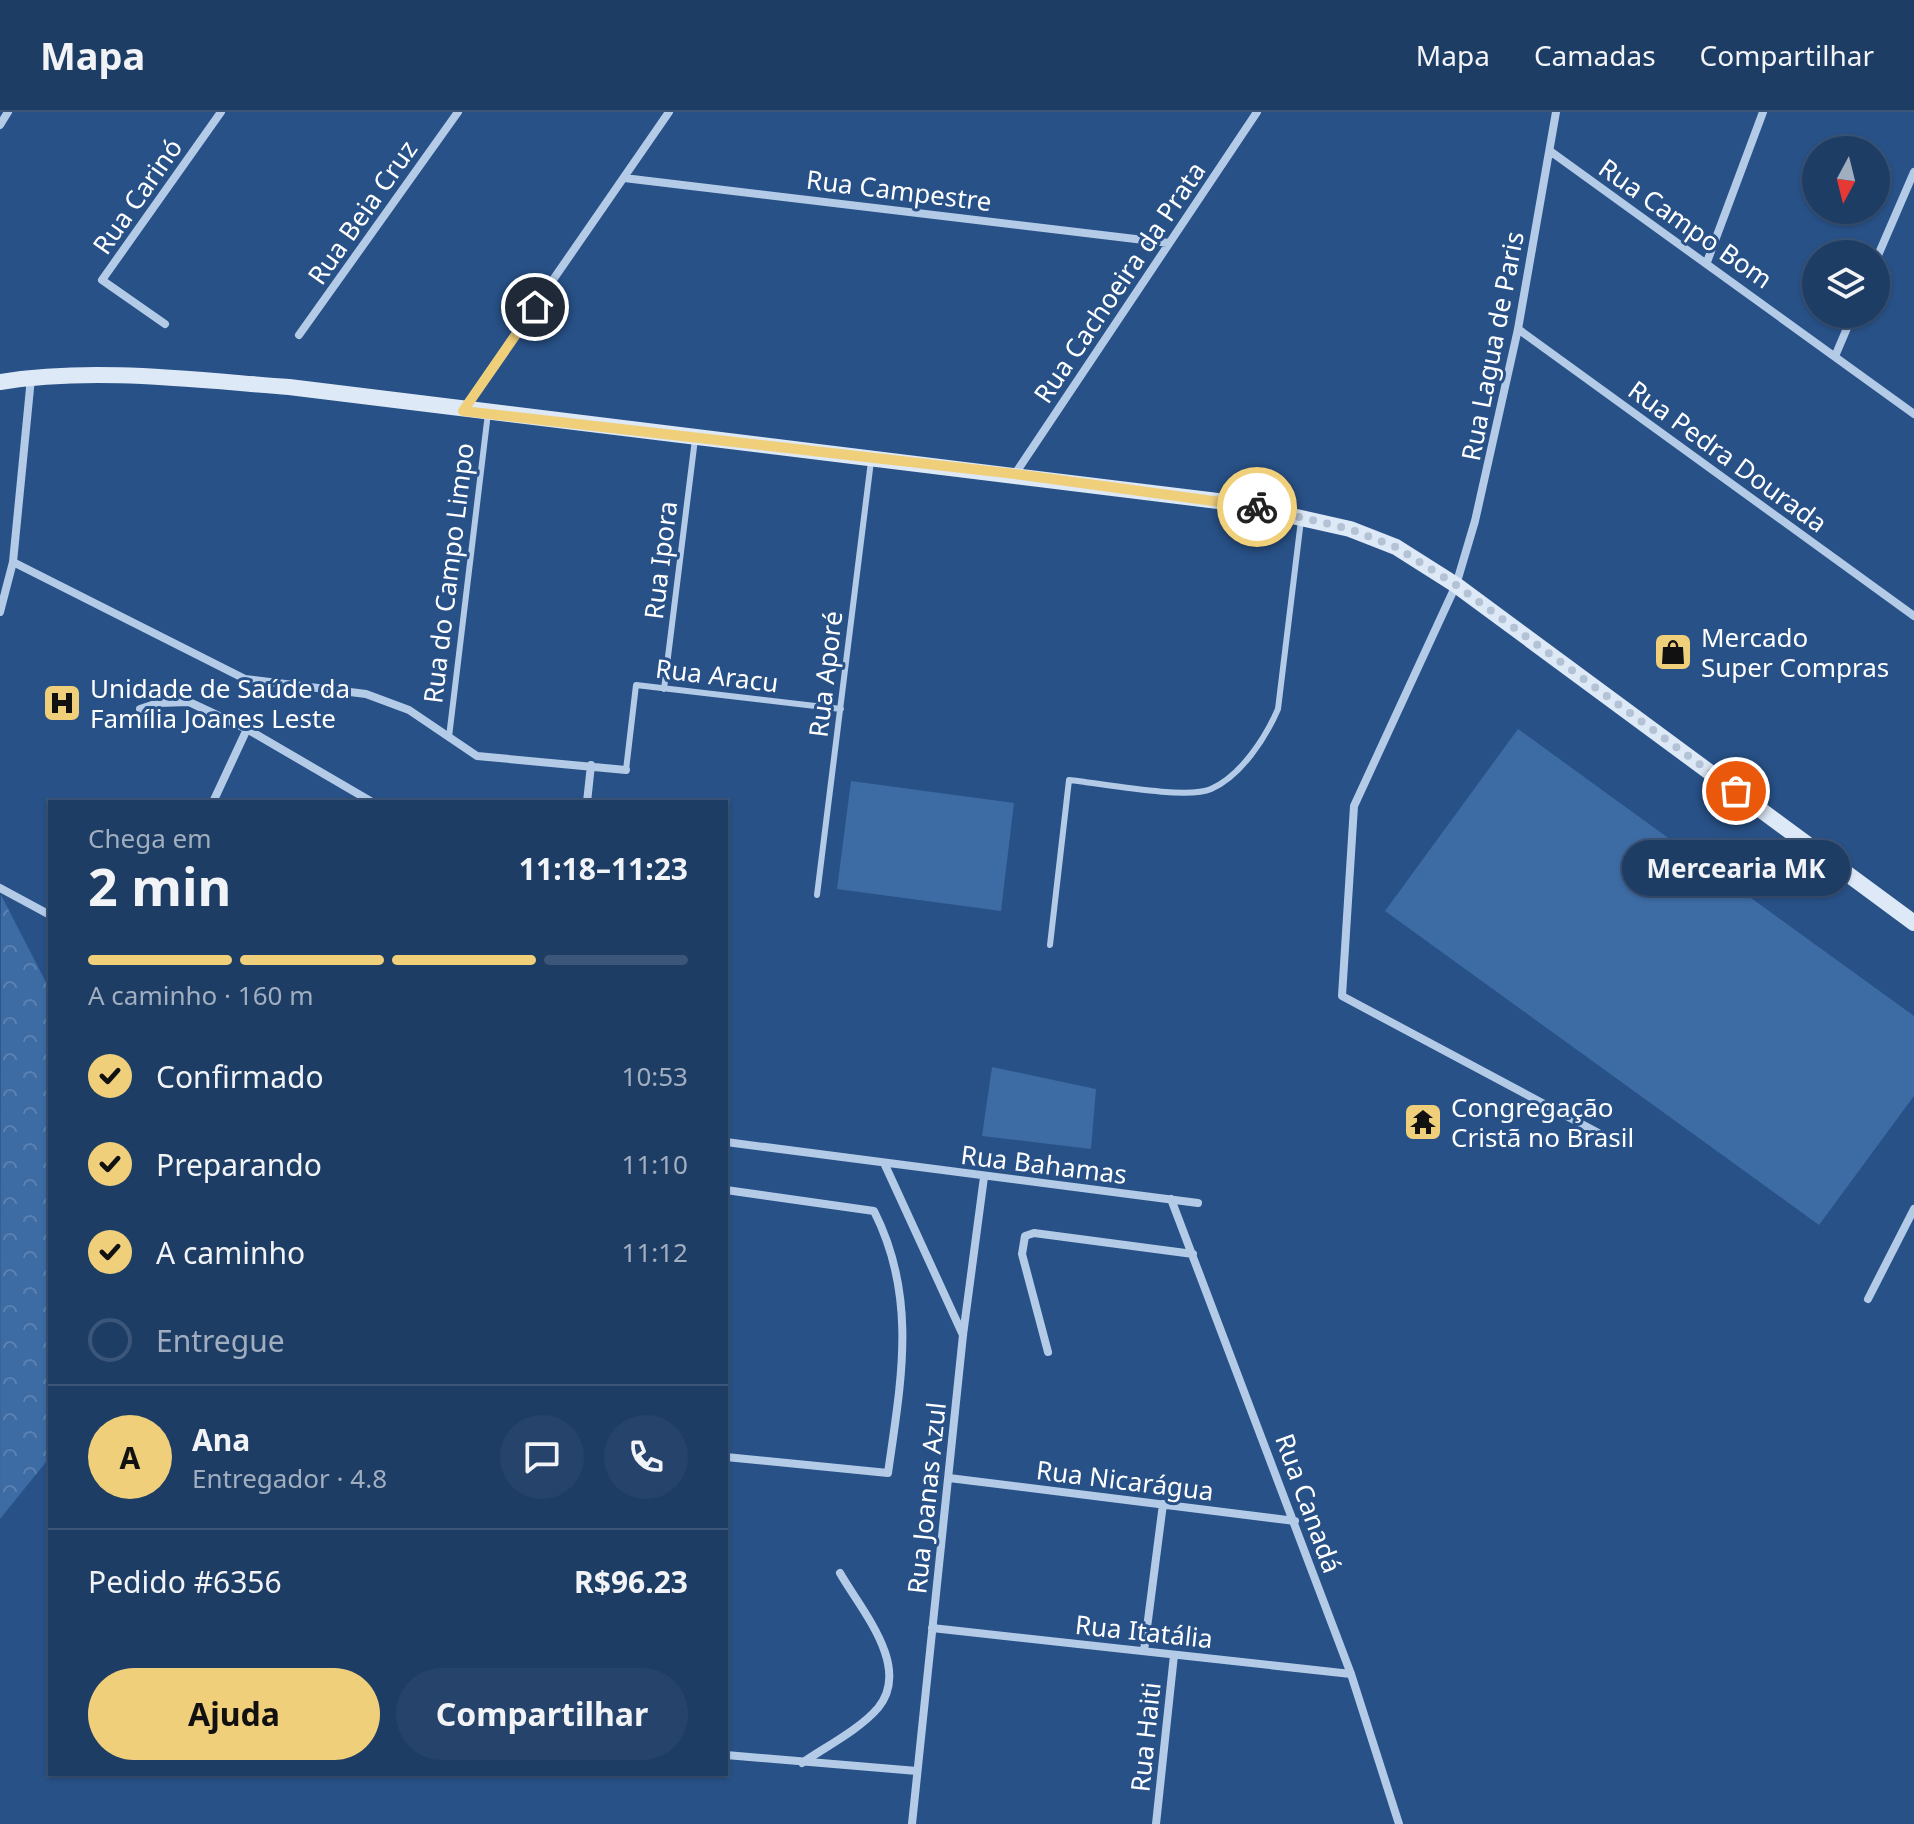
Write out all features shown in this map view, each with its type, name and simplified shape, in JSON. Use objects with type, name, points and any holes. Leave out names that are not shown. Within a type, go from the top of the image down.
[{"type":"street","points":[[0,125],[8,112]]},
{"type":"street","name":"Rua Carinó","points":[[165,324],[102,280],[221,112]]},
{"type":"street","name":"Rua Beia Cruz","points":[[299,335],[458,112]]},
{"type":"street","points":[[463,411],[669,112]]},
{"type":"street","name":"Rua Cachoeira da Prata","points":[[1015,474],[1257,112]]},
{"type":"street","name":"Rua Lagua de Paris","points":[[1456,585],[1475,521],[1518,329],[1556,112]]},
{"type":"street","points":[[1707,262],[1763,112]]},
{"type":"street","name":"Rua Campo Bom","points":[[1550,151],[1836,354],[1914,414]]},
{"type":"street","points":[[1885,240],[1914,172]]},
{"type":"street","name":"Rua Campestre","points":[[624,178],[1169,243]]},
{"type":"street","points":[[1836,354],[1847,328]]},
{"type":"street","name":"Rua Pedra Dourada","points":[[1518,329],[1914,616]]},
{"type":"street","points":[[0,612],[13,562],[31,377]]},
{"type":"street","points":[[0,382],[31,377],[166,378],[274,386],[1234,503],[1350,529],[1396,547],[1456,585],[1914,923]]},
{"type":"street","points":[[13,562],[245,679],[366,694],[409,710],[477,756],[626,770]]},
{"type":"street","points":[[1456,585],[1354,806],[1342,996],[1604,1136]]},
{"type":"street","points":[[140,709],[158,703],[189,702],[247,729],[369,800]]},
{"type":"street","points":[[214,800],[247,729]]},
{"type":"street","points":[[587,800],[591,765]]},
{"type":"street","points":[[0,888],[48,914]]},
{"type":"street","name":"Rua Bahamas","points":[[728,1142],[885,1165],[1198,1203]]},
{"type":"street","points":[[885,1165],[963,1335]]},
{"type":"street","name":"Rua Joanas Azul","points":[[912,1824],[963,1335],[984,1177]]},
{"type":"street","name":"Rua Joanas Azul","points":[[728,1190],[874,1211],[892,1264],[905,1350],[888,1473],[744,1456],[728,1457]]},
{"type":"street","name":"Rua Canadá","points":[[1171,1199],[1351,1674],[1399,1824]]},
{"type":"street","points":[[1868,1299],[1914,1209]]},
{"type":"street","points":[[1048,1352],[1022,1254],[1025,1236],[1034,1233],[1193,1254]]},
{"type":"street","name":"Rua Nicarágua","points":[[949,1478],[1295,1521]]},
{"type":"street","name":"Rua Haiti","points":[[1144,1651],[1163,1504]]},
{"type":"street","points":[[802,1763],[876,1710],[890,1682],[889,1662],[881,1644],[840,1573]]},
{"type":"street","name":"Rua Itatália","points":[[932,1628],[1351,1674]]},
{"type":"street","name":"Rua Haiti","points":[[1156,1824],[1174,1655]]},
{"type":"street","points":[[728,1755],[917,1771]]},
{"type":"lane","name":"Rua do Campo Limpo","points":[[449,737],[488,413]]},
{"type":"lane","name":"Rua Ipora","points":[[664,689],[695,436]]},
{"type":"lane","name":"Rua Aporé","points":[[817,895],[872,458]]},
{"type":"lane","points":[[1050,945],[1069,780],[1188,793],[1210,790],[1227,779],[1267,734],[1278,709],[1302,517]]},
{"type":"lane","name":"Rua Aracu","points":[[626,770],[636,685],[841,709]]},
{"type":"green space","points":[[1518,729],[1914,1016],[1914,1096],[1819,1225],[1385,911]]},
{"type":"green space","points":[[851,781],[1014,803],[1001,911],[837,889]]},
{"type":"green space","points":[[1,895],[48,986],[48,1459],[0,1519]]},
{"type":"green space","points":[[992,1067],[1096,1089],[1091,1149],[982,1136]]},
{"type":"way so far","points":[[1257,507],[1350,529],[1396,547],[1456,585],[1736,791]]},
{"type":"place","name":"Mercado Super Compras","points":[[1673,652]]},
{"type":"place","name":"Unidade de Saúde da Família Joanes Leste","points":[[62,703]]},
{"type":"place","name":"Mercearia MK","points":[[1736,791]]},
{"type":"place","name":"Congregação Cristã no Brasil","points":[[1423,1122]]},
{"type":"route","points":[[535,307],[463,411],[1015,474],[1257,507]]}]
